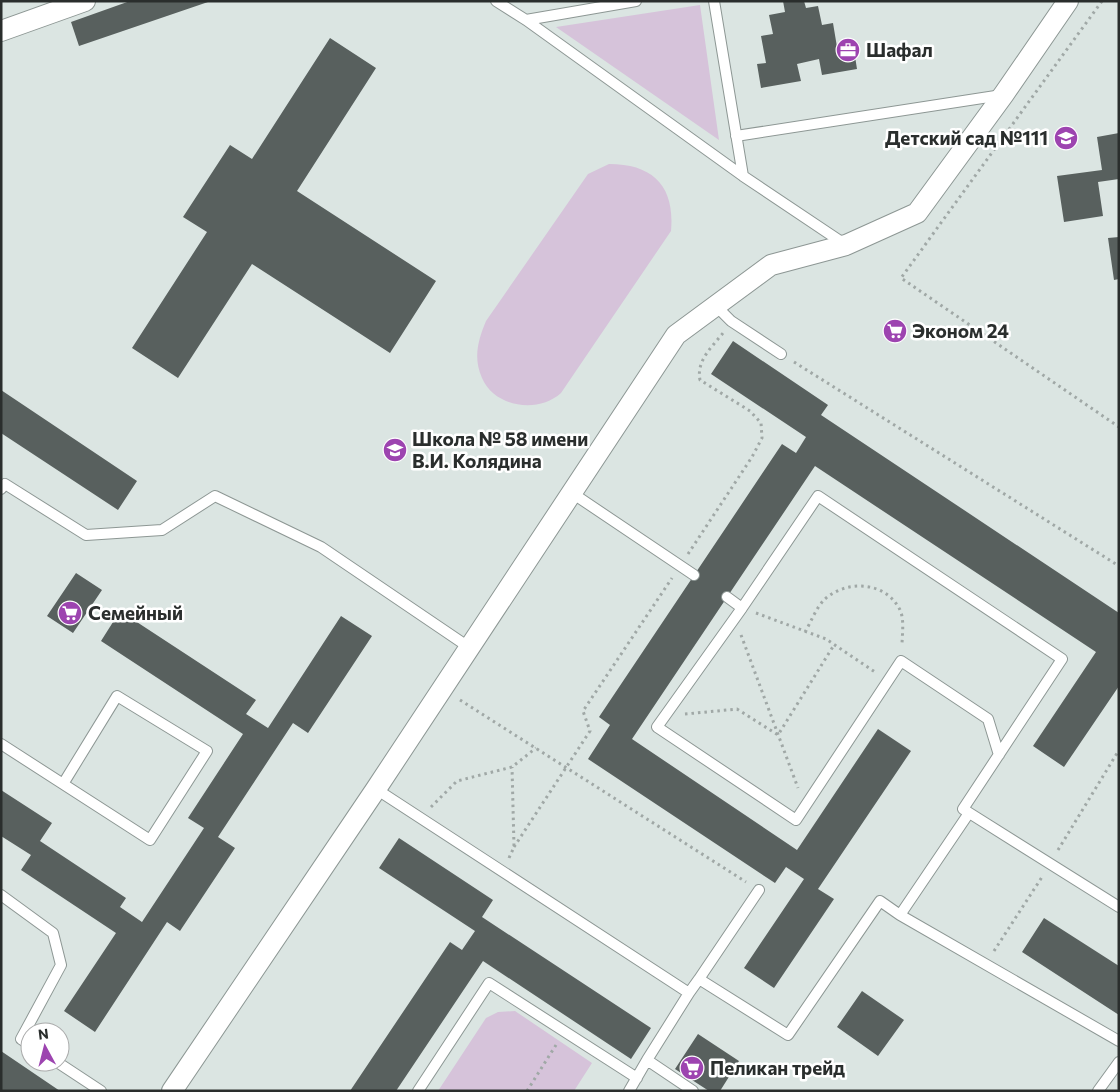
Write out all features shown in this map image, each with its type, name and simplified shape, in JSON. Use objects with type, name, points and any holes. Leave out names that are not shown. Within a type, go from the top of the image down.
[{"type":"street","points":[[172,1091],[443,689],[676,335],[771,265],[846,245],[917,213],[1004,94],[1068,1]]},
{"type":"street","points":[[1,31],[74,3]]},
{"type":"lane","points":[[496,1],[526,20],[743,176],[846,245]]},
{"type":"lane","points":[[526,20],[636,1]]},
{"type":"lane","points":[[714,1],[743,176]]},
{"type":"lane","points":[[736,136],[1004,94]]},
{"type":"lane","points":[[716,306],[731,321],[781,354]]},
{"type":"lane","points":[[1,489],[5,484],[86,535],[162,530],[215,496],[321,547],[470,648]]},
{"type":"lane","points":[[572,494],[694,575]]},
{"type":"lane","points":[[999,755],[988,719],[901,661],[796,820],[657,728],[818,496],[1062,659],[999,755],[963,809],[1119,907]]},
{"type":"lane","points":[[727,597],[742,608]]},
{"type":"lane","points":[[1,744],[63,784],[150,840],[207,751],[117,696],[63,784]]},
{"type":"lane","points":[[376,789],[690,993]]},
{"type":"lane","points":[[900,915],[968,813]]},
{"type":"lane","points":[[629,1091],[699,979],[759,890]]},
{"type":"lane","points":[[1,895],[53,932],[61,965],[30,1022]]},
{"type":"lane","points":[[699,979],[788,1035],[880,901],[900,915],[1119,1041]]},
{"type":"lane","points":[[418,1091],[490,983],[637,1078]]},
{"type":"lane","points":[[647,1060],[693,1091]]},
{"type":"lane","points":[[1098,1091],[1119,1062]]},
{"type":"lane","points":[[70,1071],[101,1091]]},
{"type":"path","points":[[1102,1],[901,278],[1119,427]]},
{"type":"path","points":[[503,872],[514,847],[590,731],[583,711],[752,457],[762,438],[761,423],[750,411],[700,380],[698,371],[701,362],[731,321]]},
{"type":"path","points":[[781,354],[1119,566]]},
{"type":"path","points":[[805,632],[824,599],[847,586],[865,585],[886,595],[899,608],[902,623],[901,661]]},
{"type":"path","points":[[742,608],[826,639],[888,681]]},
{"type":"path","points":[[735,618],[805,807]]},
{"type":"path","points":[[778,735],[834,645]]},
{"type":"path","points":[[443,689],[759,890]]},
{"type":"path","points":[[665,717],[737,708],[778,735]]},
{"type":"path","points":[[420,818],[457,781],[512,767],[536,748]]},
{"type":"path","points":[[986,965],[1119,750]]},
{"type":"path","points":[[512,767],[514,847]]},
{"type":"path","points":[[527,1091],[564,1031]]},
{"type":"shaded area","points":[[700,5],[719,140],[556,27]]},
{"type":"shaded area","points":[[609,164],[638,168],[658,181],[665,190],[669,202],[671,231],[561,393],[541,404],[517,404],[506,401],[496,396],[488,388],[479,371],[477,356],[486,321],[588,174]]},
{"type":"shaded area","points":[[515,1011],[592,1063],[574,1091],[438,1091],[486,1018],[498,1012]]},
{"type":"building","points":[[130,1],[208,2],[79,46],[71,22]]},
{"type":"building","points":[[783,1],[804,1],[806,8],[818,6],[822,25],[833,23],[837,47],[853,44],[857,69],[822,75],[819,59],[797,64],[801,81],[761,88],[757,64],[766,63],[761,36],[773,34],[769,15],[785,12]]},
{"type":"building","points":[[330,38],[376,68],[297,191],[436,281],[390,353],[252,264],[178,378],[132,348],[207,232],[183,217],[230,145],[252,159]]},
{"type":"building","points":[[1119,133],[1119,179],[1098,182],[1103,216],[1064,222],[1057,176],[1102,170],[1097,137]]},
{"type":"building","points":[[1119,237],[1119,279],[1114,280],[1108,238]]},
{"type":"building","points":[[733,341],[828,405],[821,415],[1119,613],[1119,686],[1064,767],[1033,746],[1096,652],[815,466],[632,739],[797,850],[878,729],[911,751],[818,889],[834,899],[774,988],[744,968],[804,879],[786,867],[775,883],[588,759],[610,725],[599,717],[782,444],[796,453],[806,437],[711,374]]},
{"type":"building","points":[[1,390],[137,481],[118,510],[1,433]]},
{"type":"building","points":[[76,573],[102,590],[73,633],[47,616]]},
{"type":"building","points":[[120,611],[256,700],[246,714],[268,728],[341,616],[372,636],[308,733],[293,723],[218,837],[235,848],[180,931],[167,922],[95,1032],[64,1011],[116,933],[21,870],[31,855],[1,836],[1,790],[52,823],[40,841],[126,898],[120,907],[142,922],[204,828],[188,818],[243,734],[101,641]]},
{"type":"building","points":[[399,838],[493,900],[482,917],[651,1028],[631,1059],[483,961],[396,1091],[350,1091],[450,942],[462,950],[475,931],[379,868]]},
{"type":"building","points":[[1044,918],[1119,966],[1119,1015],[1022,952]]},
{"type":"building","points":[[862,991],[904,1020],[878,1056],[837,1027]]},
{"type":"building","points":[[698,1034],[739,1061],[720,1091],[709,1091],[675,1069]]},
{"type":"building","points":[[1,1051],[20,1064],[20,1072],[32,1072],[60,1091],[1,1091]]},
{"type":"place","name":"Шафал","points":[[848,50]]},
{"type":"place","name":"Детский сад №111","points":[[1066,138]]},
{"type":"place","name":"Эконом 24","points":[[895,331]]},
{"type":"place","name":"Школа № 58 имени В.И. Колядина","points":[[395,450]]},
{"type":"place","name":"Семейный","points":[[70,613]]},
{"type":"place","name":"Пеликан трейд","points":[[692,1068]]}]
